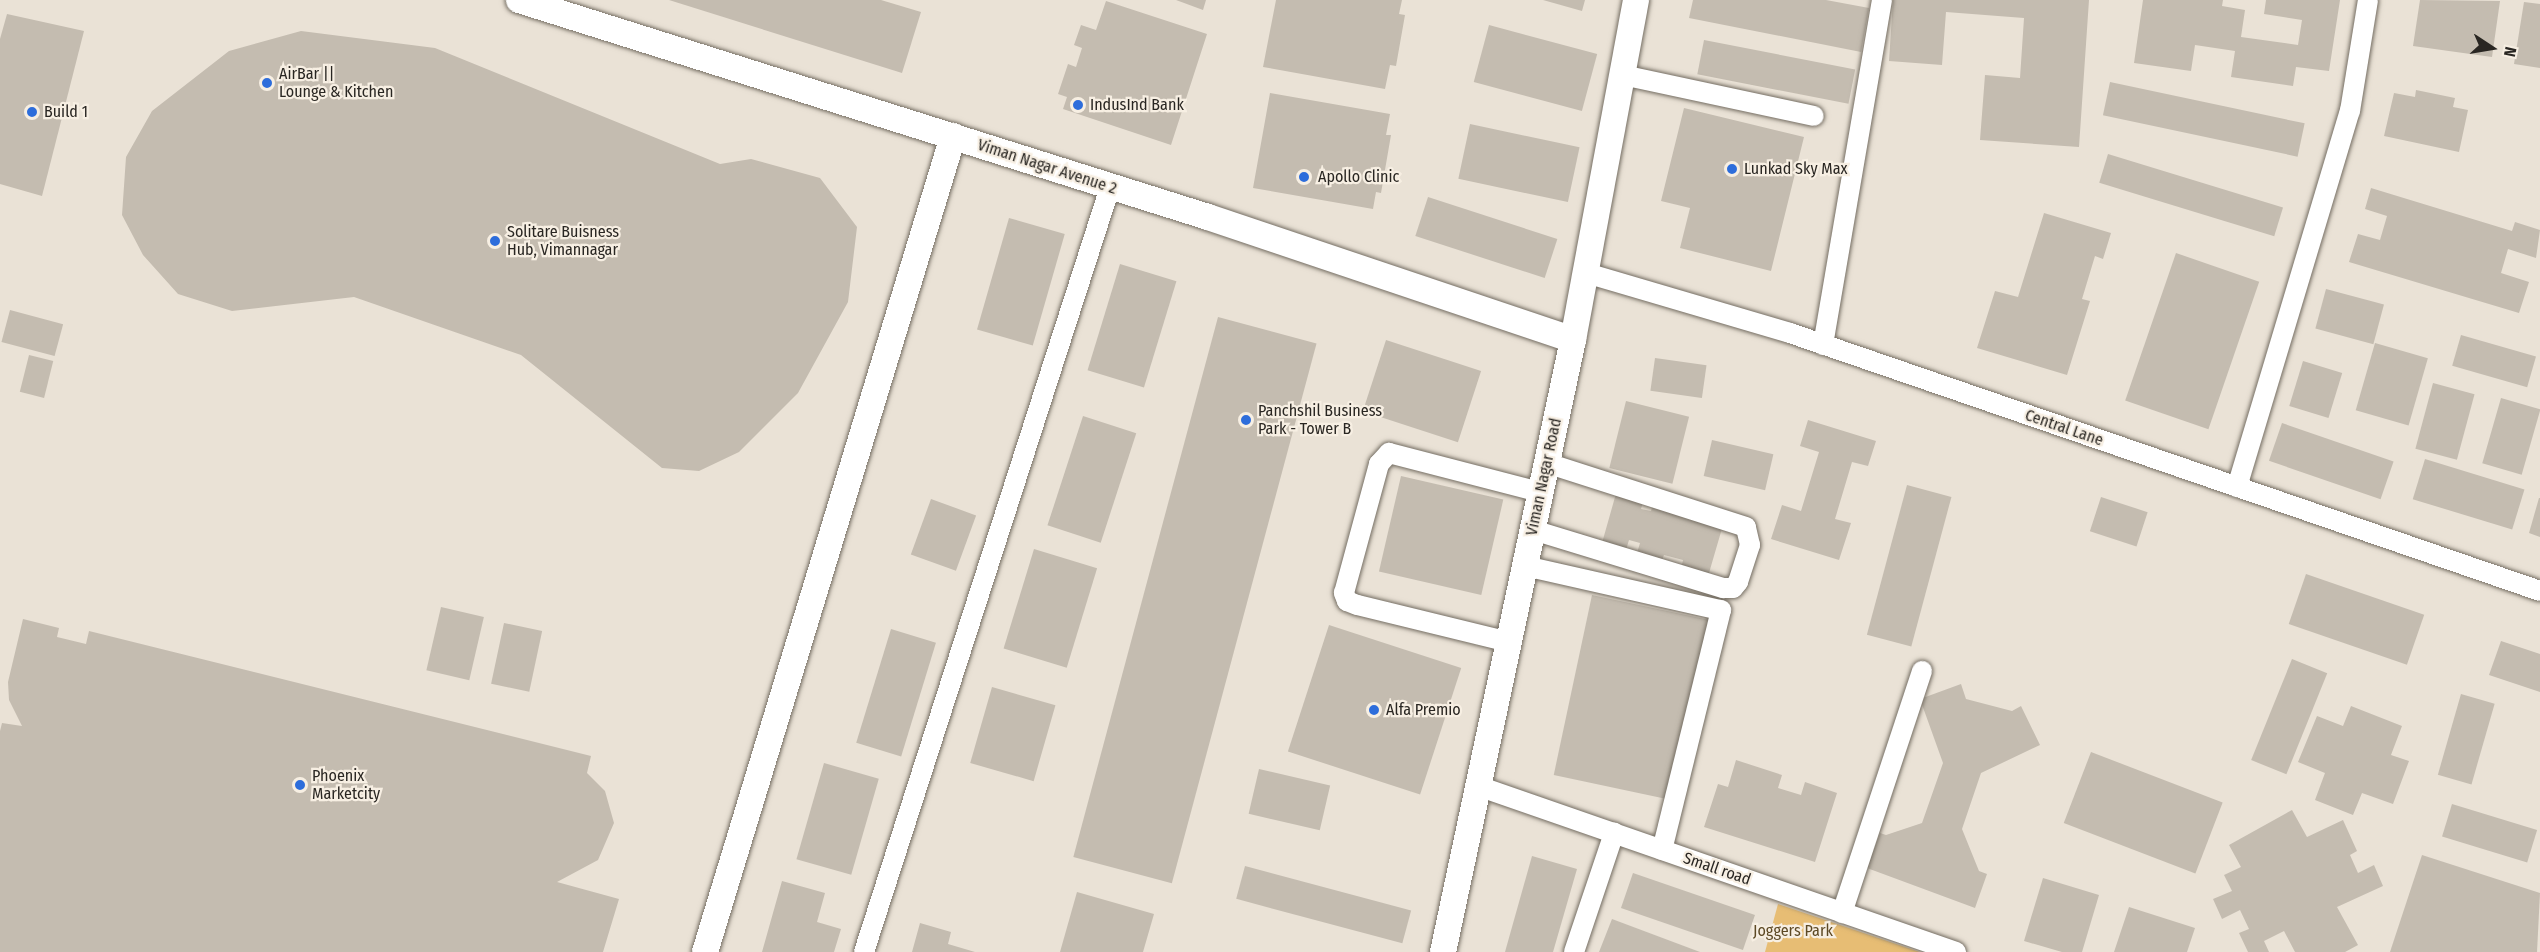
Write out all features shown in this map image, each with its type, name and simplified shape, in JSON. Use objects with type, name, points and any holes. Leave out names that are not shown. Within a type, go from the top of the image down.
[{"type":"street","name":"Viman Nagar Avenue 2","points":[[519,0],[953,136],[1573,340]]},
{"type":"street","name":"Viman Nagar Road","points":[[1443,952],[1573,340],[1636,0]]},
{"type":"street","points":[[1823,345],[1882,0]]},
{"type":"street","points":[[2237,487],[2350,111],[2368,0]]},
{"type":"street","points":[[1623,75],[1814,116]]},
{"type":"street","points":[[705,952],[953,136]]},
{"type":"street","points":[[864,952],[1110,187]]},
{"type":"street","name":"Central Lane","points":[[1586,273],[1823,345],[2540,591]]},
{"type":"street","points":[[1509,642],[1357,605],[1347,601],[1344,593],[1379,464],[1389,453],[1540,492]]},
{"type":"street","points":[[1533,530],[1724,588],[1733,588],[1738,582],[1750,545],[1746,527],[1547,463]]},
{"type":"street","points":[[1525,566],[1721,610],[1662,850]]},
{"type":"street","points":[[1842,913],[1922,671]]},
{"type":"street","name":"Small road","points":[[1478,786],[1956,952]]},
{"type":"street","points":[[1574,952],[1614,833]]},
{"type":"green space","name":"Joggers Park","points":[[1778,904],[1920,952],[1765,952]]},
{"type":"building","points":[[669,0],[881,0],[921,12],[902,73]]},
{"type":"building","points":[[1176,0],[1206,0],[1203,10]]},
{"type":"building","points":[[1276,0],[1402,0],[1399,14],[1405,15],[1396,66],[1390,65],[1385,89],[1263,67]]},
{"type":"building","points":[[1543,0],[1585,0],[1582,11]]},
{"type":"building","points":[[1693,0],[1826,0],[1869,8],[1861,52],[1689,18]]},
{"type":"building","points":[[1893,0],[2089,0],[2079,147],[1980,140],[1985,75],[2020,78],[2024,18],[1946,12],[1942,65],[1889,61]]},
{"type":"building","points":[[2143,0],[2223,0],[2222,6],[2245,10],[2241,37],[2298,45],[2302,20],[2264,14],[2266,0],[2340,0],[2329,71],[2296,67],[2293,86],[2231,77],[2235,51],[2195,45],[2191,71],[2134,63]]},
{"type":"building","points":[[2420,0],[2500,1],[2492,57],[2413,46]]},
{"type":"building","points":[[1106,1],[1207,34],[1171,145],[1063,109],[1067,97],[1058,94],[1068,64],[1076,67],[1082,48],[1074,45],[1081,25],[1096,30]]},
{"type":"building","points":[[2524,2],[2540,4],[2540,68],[2514,64]]},
{"type":"building","name":"Build 1","points":[[7,14],[84,31],[42,196],[0,184],[0,39]]},
{"type":"building","points":[[1489,25],[1597,54],[1582,111],[1474,82]]},
{"type":"building","name":"Solitare Buisness Hub, Vimannagar","points":[[301,31],[435,48],[720,164],[751,159],[820,178],[857,227],[848,302],[798,393],[739,452],[699,471],[662,468],[521,355],[354,297],[232,311],[178,294],[143,255],[122,215],[126,157],[152,111],[229,51]]},
{"type":"building","points":[[1704,40],[1855,69],[1848,104],[1697,74]]},
{"type":"building","points":[[2110,82],[2305,123],[2298,157],[2103,115]]},
{"type":"building","points":[[2416,90],[2455,98],[2453,107],[2468,110],[2459,152],[2384,136],[2394,93],[2415,97]]},
{"type":"building","points":[[1270,93],[1390,114],[1386,135],[1391,135],[1381,193],[1376,192],[1373,209],[1253,188]]},
{"type":"building","name":"Lunkad Sky Max","points":[[1684,108],[1804,137],[1771,271],[1680,248],[1690,208],[1661,201]]},
{"type":"building","points":[[1470,124],[1580,147],[1568,202],[1458,179]]},
{"type":"building","points":[[2108,154],[2283,208],[2274,236],[2099,183]]},
{"type":"building","points":[[2371,188],[2512,231],[2515,222],[2540,230],[2536,258],[2508,249],[2501,273],[2529,282],[2519,313],[2349,262],[2358,234],[2380,240],[2387,216],[2365,209]]},
{"type":"building","points":[[1428,197],[1557,239],[1545,278],[1415,236]]},
{"type":"building","points":[[2044,213],[2111,233],[2103,259],[2095,256],[2082,299],[2090,301],[2067,375],[1977,348],[1995,291],[2018,297]]},
{"type":"building","points":[[1009,218],[1065,234],[1033,345],[977,330]]},
{"type":"building","points":[[2176,253],[2259,282],[2208,429],[2125,401]]},
{"type":"building","points":[[1120,264],[1176,281],[1144,387],[1088,370]]},
{"type":"building","points":[[2326,289],[2384,305],[2373,344],[2315,329]]},
{"type":"building","points":[[10,310],[63,324],[55,356],[1,342]]},
{"type":"building","points":[[1218,317],[1317,343],[1172,883],[1073,857]]},
{"type":"building","points":[[2461,335],[2536,356],[2527,387],[2452,366]]},
{"type":"building","points":[[1386,340],[1481,371],[1458,442],[1363,411]]},
{"type":"building","points":[[2375,343],[2428,358],[2409,425],[2356,410]]},
{"type":"building","points":[[29,355],[53,361],[44,398],[20,392]]},
{"type":"building","points":[[1655,358],[1706,365],[1702,398],[1650,391]]},
{"type":"building","points":[[2303,361],[2342,373],[2328,418],[2289,406]]},
{"type":"building","points":[[2433,383],[2475,394],[2457,460],[2415,449]]},
{"type":"building","points":[[2501,398],[2540,409],[2522,475],[2482,463]]},
{"type":"building","points":[[1626,401],[1689,417],[1672,484],[1609,468]]},
{"type":"building","points":[[1083,416],[1136,433],[1101,543],[1047,525]]},
{"type":"building","points":[[1808,420],[1876,441],[1868,466],[1852,462],[1835,519],[1851,523],[1839,560],[1771,539],[1782,505],[1801,511],[1819,452],[1800,446]]},
{"type":"building","points":[[2282,423],[2394,461],[2381,499],[2269,461]]},
{"type":"building","points":[[1712,440],[1773,454],[1765,490],[1704,476]]},
{"type":"building","points":[[2425,459],[2524,489],[2512,530],[2413,499]]},
{"type":"building","points":[[1401,476],[1503,500],[1481,595],[1379,571]]},
{"type":"building","points":[[1907,485],[1951,497],[1911,647],[1867,635]]},
{"type":"building","points":[[1617,490],[1644,498],[1641,509],[1651,511],[1654,500],[1723,525],[1709,573],[1681,569],[1683,560],[1664,555],[1662,560],[1637,553],[1640,543],[1629,540],[1626,550],[1602,543]]},
{"type":"building","points":[[2101,497],[2148,512],[2136,546],[2090,531]]},
{"type":"building","points":[[2540,498],[2540,537],[2529,533]]},
{"type":"building","points":[[931,499],[976,515],[956,571],[911,554]]},
{"type":"building","points":[[1034,549],[1097,568],[1067,668],[1004,648]]},
{"type":"building","points":[[2306,574],[2424,615],[2407,665],[2289,624]]},
{"type":"building","points":[[1592,595],[1714,621],[1676,801],[1554,775]]},
{"type":"building","points":[[441,607],[484,617],[469,680],[426,670]]},
{"type":"building","name":"Phoenix Marketcity","points":[[23,619],[59,628],[57,637],[86,644],[89,631],[591,756],[587,773],[605,791],[614,823],[598,860],[557,882],[619,899],[603,952],[0,952],[0,731],[2,723],[22,726],[9,700],[8,682]]},
{"type":"building","points":[[504,623],[542,631],[529,692],[491,684]]},
{"type":"building","name":"Alfa Premio","points":[[1329,625],[1461,668],[1420,794],[1288,751]]},
{"type":"building","points":[[891,629],[936,643],[901,757],[856,743]]},
{"type":"building","points":[[2501,641],[2540,654],[2540,692],[2489,675]]},
{"type":"building","points":[[2292,659],[2327,673],[2286,774],[2251,760]]},
{"type":"building","points":[[1961,684],[1966,699],[2012,711],[2021,706],[2040,745],[1981,773],[1962,829],[1979,871],[1987,874],[1975,908],[1867,868],[1880,833],[1886,835],[1922,823],[1943,763],[1920,699]]},
{"type":"building","points":[[992,687],[1055,705],[1034,781],[970,763]]},
{"type":"building","points":[[2461,694],[2495,704],[2471,784],[2438,775]]},
{"type":"building","points":[[2351,706],[2402,726],[2391,755],[2409,761],[2393,804],[2362,793],[2353,815],[2315,800],[2325,773],[2298,762],[2317,716],[2343,726]]},
{"type":"building","points":[[2091,752],[2223,803],[2195,873],[2064,823]]},
{"type":"building","points":[[1736,760],[1782,775],[1778,788],[1801,795],[1805,782],[1837,793],[1815,862],[1704,827],[1718,784],[1728,787]]},
{"type":"building","points":[[824,763],[879,779],[851,875],[796,859]]},
{"type":"building","points":[[1259,769],[1330,785],[1320,830],[1249,814]]},
{"type":"building","points":[[2452,804],[2537,830],[2527,863],[2442,837]]},
{"type":"building","points":[[2292,810],[2307,837],[2343,820],[2357,851],[2350,855],[2358,873],[2374,865],[2383,886],[2337,907],[2358,945],[2345,952],[2295,952],[2284,931],[2264,941],[2269,952],[2248,952],[2239,933],[2249,929],[2240,910],[2222,919],[2213,899],[2232,891],[2224,875],[2241,867],[2229,845]]},
{"type":"building","points":[[2422,855],[2540,893],[2537,952],[2390,952]]},
{"type":"building","points":[[1532,856],[1577,869],[1553,952],[1505,952]]},
{"type":"building","points":[[1245,866],[1411,911],[1402,943],[1236,899]]},
{"type":"building","points":[[1633,873],[1755,915],[1743,950],[1621,908]]},
{"type":"building","points":[[2043,878],[2099,895],[2082,952],[2062,952],[2024,941]]},
{"type":"building","points":[[782,881],[825,893],[817,922],[841,929],[834,952],[762,952]]},
{"type":"building","points":[[1077,892],[1154,914],[1143,952],[1060,952]]},
{"type":"building","points":[[2129,907],[2195,928],[2187,952],[2114,952]]},
{"type":"building","points":[[1612,919],[1700,952],[1599,952]]},
{"type":"building","points":[[920,923],[951,932],[948,944],[975,952],[912,952]]},
{"type":"place","name":"AirBar || Lounge & Kitchen","points":[[267,83]]},
{"type":"place","name":"IndusInd Bank","points":[[1078,105]]},
{"type":"place","name":"Build 1","points":[[32,112]]},
{"type":"place","name":"Lunkad Sky Max","points":[[1732,169]]},
{"type":"place","name":"Apollo Clinic","points":[[1304,177]]},
{"type":"place","name":"Solitare Buisness Hub, Vimannagar","points":[[495,241]]},
{"type":"place","name":"Panchshil Business Park - Tower B","points":[[1246,420]]},
{"type":"place","name":"Alfa Premio","points":[[1374,710]]},
{"type":"place","name":"Phoenix Marketcity","points":[[300,785]]}]
